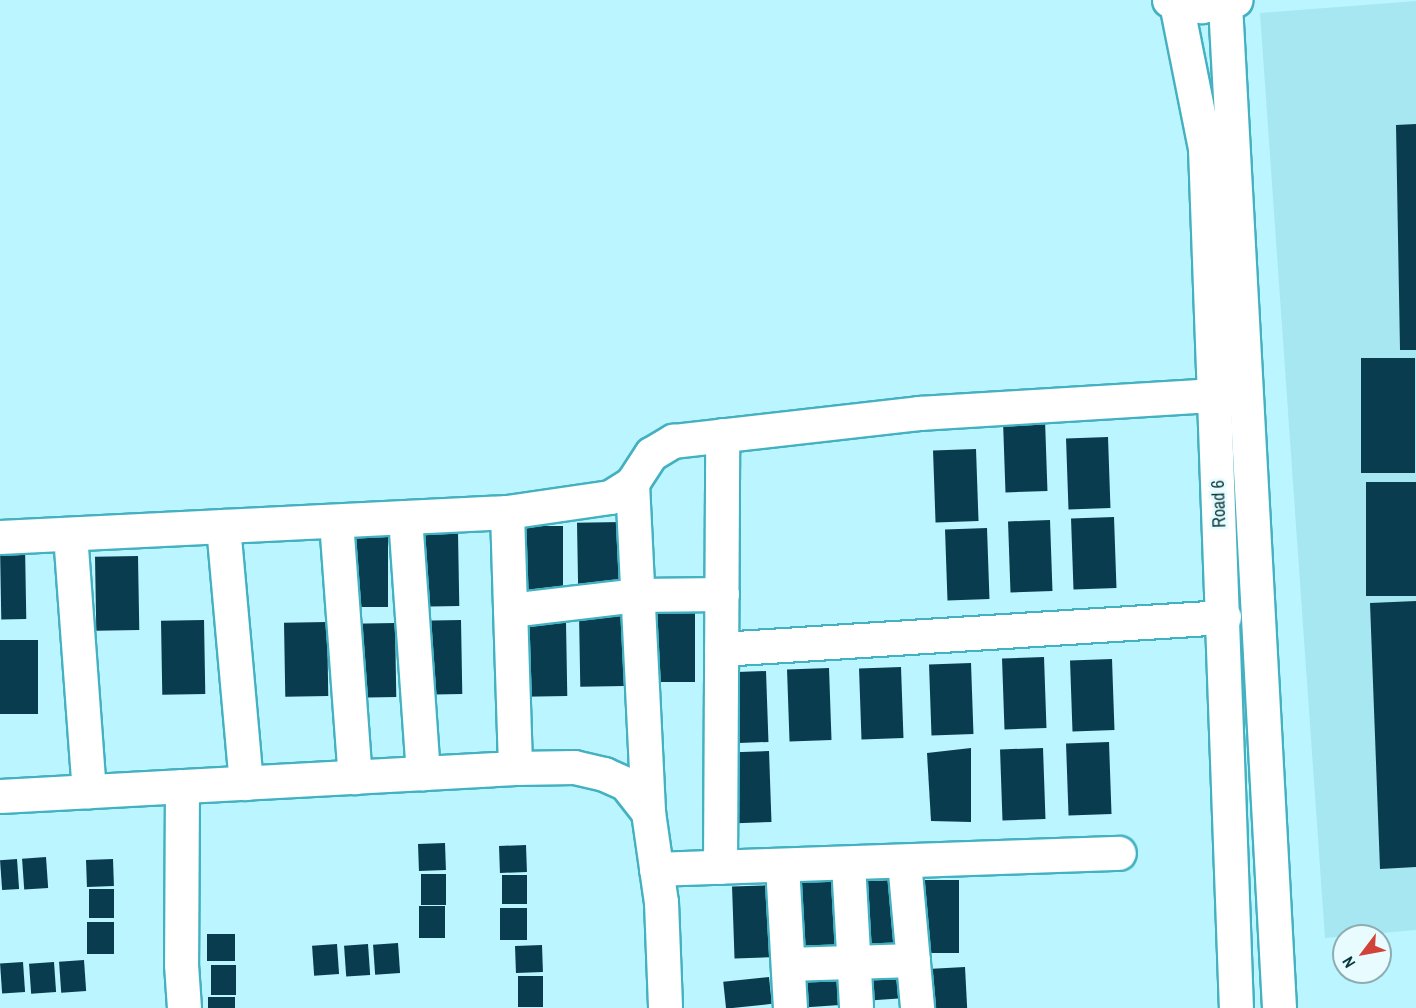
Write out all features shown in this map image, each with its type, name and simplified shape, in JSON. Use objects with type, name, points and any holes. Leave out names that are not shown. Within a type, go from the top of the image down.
[{"type":"street","points":[[1172,1],[1230,2]]},
{"type":"street","name":"Road 6","points":[[1172,1],[1205,148],[1224,617],[1236,1008]]},
{"type":"street","name":"Road 6","points":[[1230,2],[1279,1008]]},
{"type":"street","points":[[0,537],[507,512],[610,497],[632,483],[651,454],[673,441],[919,413],[1215,395]]},
{"type":"street","points":[[720,867],[722,435]]},
{"type":"street","points":[[632,483],[648,812],[656,869],[665,1008]]},
{"type":"street","points":[[507,512],[515,768]]},
{"type":"street","points":[[405,517],[423,773]]},
{"type":"street","points":[[336,520],[355,777]]},
{"type":"street","points":[[223,526],[246,783]]},
{"type":"street","points":[[70,534],[89,791]]},
{"type":"street","points":[[510,610],[638,595],[722,594]]},
{"type":"street","points":[[721,649],[1224,617]]},
{"type":"street","points":[[0,796],[515,768],[573,767],[604,774],[626,784],[648,812]]},
{"type":"street","points":[[178,1007],[181,964],[182,786]]},
{"type":"street","points":[[656,869],[1119,853]]},
{"type":"street","points":[[904,861],[917,1008]]},
{"type":"street","points":[[848,863],[856,1008]]},
{"type":"street","points":[[782,865],[790,1008]]},
{"type":"street","points":[[788,964],[913,960]]},
{"type":"shaded area","points":[[1416,1],[1416,930],[1392,932],[1392,924],[1332,924],[1332,937],[1325,938],[1260,13]]},
{"type":"building","points":[[1416,124],[1416,350],[1400,350],[1396,125]]},
{"type":"building","points":[[1361,358],[1415,358],[1415,473],[1361,473]]},
{"type":"building","points":[[1045,420],[1047,491],[1006,492],[1003,421]]},
{"type":"building","points":[[1108,437],[1110,508],[1069,509],[1066,438]]},
{"type":"building","points":[[976,449],[979,521],[936,522],[933,451]]},
{"type":"building","points":[[1366,482],[1416,482],[1416,596],[1366,596]]},
{"type":"building","points":[[1114,517],[1116,588],[1074,589],[1071,519]]},
{"type":"building","points":[[1050,520],[1052,591],[1011,592],[1008,521]]},
{"type":"building","points":[[621,522],[622,595],[578,596],[577,523]]},
{"type":"building","points":[[519,526],[563,526],[563,600],[519,600]]},
{"type":"building","points":[[987,528],[989,599],[948,600],[945,529]]},
{"type":"building","points":[[458,532],[459,606],[416,607],[415,533]]},
{"type":"building","points":[[344,533],[388,533],[388,607],[344,607]]},
{"type":"building","points":[[0,545],[25,545],[26,619],[1,619]]},
{"type":"building","points":[[138,556],[139,630],[96,631],[95,557]]},
{"type":"building","points":[[1416,601],[1416,867],[1380,869],[1370,603]]},
{"type":"building","points":[[695,609],[695,682],[655,682],[651,613]]},
{"type":"building","points":[[623,612],[624,686],[580,687],[579,613]]},
{"type":"building","points":[[204,620],[205,694],[162,695],[161,621]]},
{"type":"building","points":[[461,620],[462,694],[419,695],[418,621]]},
{"type":"building","points":[[327,622],[328,696],[285,697],[284,623]]},
{"type":"building","points":[[566,622],[567,696],[523,697],[522,623]]},
{"type":"building","points":[[395,623],[396,697],[353,698],[352,624]]},
{"type":"building","points":[[0,640],[38,640],[38,714],[0,714]]},
{"type":"building","points":[[1044,657],[1046,728],[1005,729],[1002,658]]},
{"type":"building","points":[[1112,659],[1114,730],[1073,731],[1070,660]]},
{"type":"building","points":[[971,663],[973,734],[932,735],[929,664]]},
{"type":"building","points":[[901,667],[903,738],[862,739],[859,668]]},
{"type":"building","points":[[829,668],[832,740],[790,741],[787,669]]},
{"type":"building","points":[[766,671],[768,742],[727,743],[724,672]]},
{"type":"building","points":[[1109,742],[1112,814],[1069,815],[1066,744]]},
{"type":"building","points":[[971,748],[971,822],[931,821],[927,753]]},
{"type":"building","points":[[1043,748],[1045,819],[1003,820],[1000,750]]},
{"type":"building","points":[[769,751],[771,822],[730,823],[727,752]]},
{"type":"building","points":[[445,843],[446,870],[419,871],[418,844]]},
{"type":"building","points":[[526,845],[527,872],[500,873],[499,846]]},
{"type":"building","points":[[46,857],[48,888],[24,890],[22,859]]},
{"type":"building","points":[[17,859],[19,889],[2,890],[0,860]]},
{"type":"building","points":[[113,859],[114,886],[87,887],[86,860]]},
{"type":"building","points":[[421,874],[446,874],[446,905],[421,905]]},
{"type":"building","points":[[502,875],[527,875],[527,904],[502,904]]},
{"type":"building","points":[[834,879],[836,950],[795,951],[792,880]]},
{"type":"building","points":[[899,880],[902,952],[860,953],[857,881]]},
{"type":"building","points":[[915,880],[959,880],[959,953],[915,953]]},
{"type":"building","points":[[775,885],[778,957],[735,958],[732,887]]},
{"type":"building","points":[[89,889],[114,889],[114,918],[89,918]]},
{"type":"building","points":[[419,906],[445,906],[445,938],[419,938]]},
{"type":"building","points":[[500,908],[527,908],[527,940],[500,940]]},
{"type":"building","points":[[87,922],[114,922],[114,954],[87,954]]},
{"type":"building","points":[[207,934],[235,934],[235,961],[207,961]]},
{"type":"building","points":[[398,943],[400,973],[375,975],[373,945]]},
{"type":"building","points":[[337,944],[339,974],[314,976],[312,946]]},
{"type":"building","points":[[368,944],[370,975],[346,977],[344,946]]},
{"type":"building","points":[[542,945],[543,972],[516,973],[515,946]]},
{"type":"building","points":[[84,960],[86,991],[61,993],[59,962]]},
{"type":"building","points":[[23,962],[25,992],[2,994],[0,964]]},
{"type":"building","points":[[54,962],[56,992],[31,994],[29,964]]},
{"type":"building","points":[[211,965],[236,965],[236,995],[211,995]]},
{"type":"building","points":[[965,967],[967,1008],[925,1008],[923,969]]},
{"type":"building","points":[[904,972],[906,998],[859,1001],[857,975]]},
{"type":"building","points":[[518,976],[543,976],[543,1007],[518,1007]]},
{"type":"building","points":[[769,977],[772,1004],[726,1008],[723,982]]},
{"type":"building","points":[[838,978],[840,1005],[793,1008],[791,981]]},
{"type":"building","points":[[208,997],[235,997],[235,1008],[208,1008]]}]
